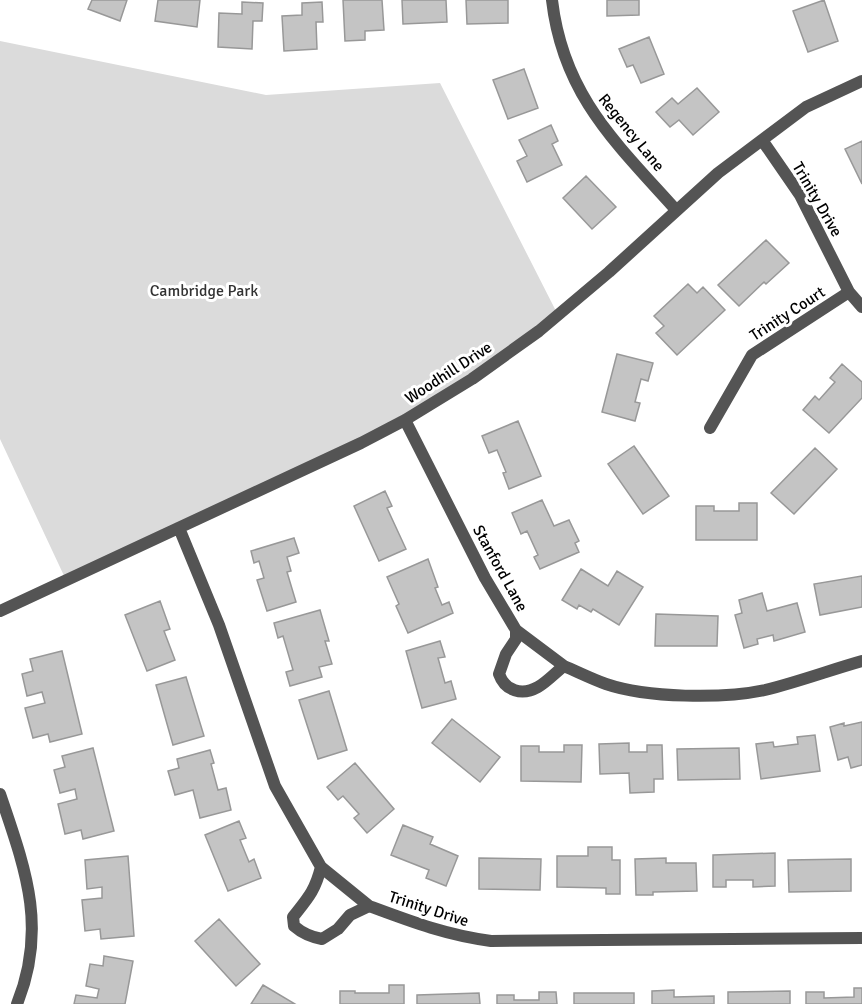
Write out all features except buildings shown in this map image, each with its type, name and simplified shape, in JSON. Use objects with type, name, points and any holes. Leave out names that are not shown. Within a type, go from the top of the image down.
[{"type":"street","name":"Regency Lane","points":[[552,0],[562,50],[583,97],[614,141],[676,210]]},
{"type":"street","name":"Woodhill Drive","points":[[0,611],[361,443],[405,420],[472,379],[539,331],[609,272],[718,172],[806,107],[862,81]]},
{"type":"street","name":"Trinity Drive","points":[[762,140],[813,216],[849,292],[862,307]]},
{"type":"street","name":"Trinity Court","points":[[710,428],[752,355],[849,292]]},
{"type":"street","name":"Stanford Lane","points":[[405,420],[485,578],[516,630],[516,639],[506,654],[499,674],[503,684],[511,689],[525,691],[538,687],[564,666]]},
{"type":"street","points":[[179,528],[219,625],[275,786],[321,867],[369,906]]},
{"type":"street","points":[[516,630],[564,666],[607,684],[639,692],[666,695],[731,694],[766,689],[862,661]]},
{"type":"street","points":[[0,794],[19,850],[31,898],[33,940],[26,982],[17,1004]]},
{"type":"street","name":"Trinity Drive","points":[[321,867],[316,886],[293,917],[294,926],[313,938],[322,939],[338,929],[350,915],[369,906],[458,937],[491,941],[862,938]]},
{"type":"green space","name":"Cambridge Park","points":[[0,41],[266,95],[440,83],[558,315],[404,420],[66,580],[0,439]]}]
